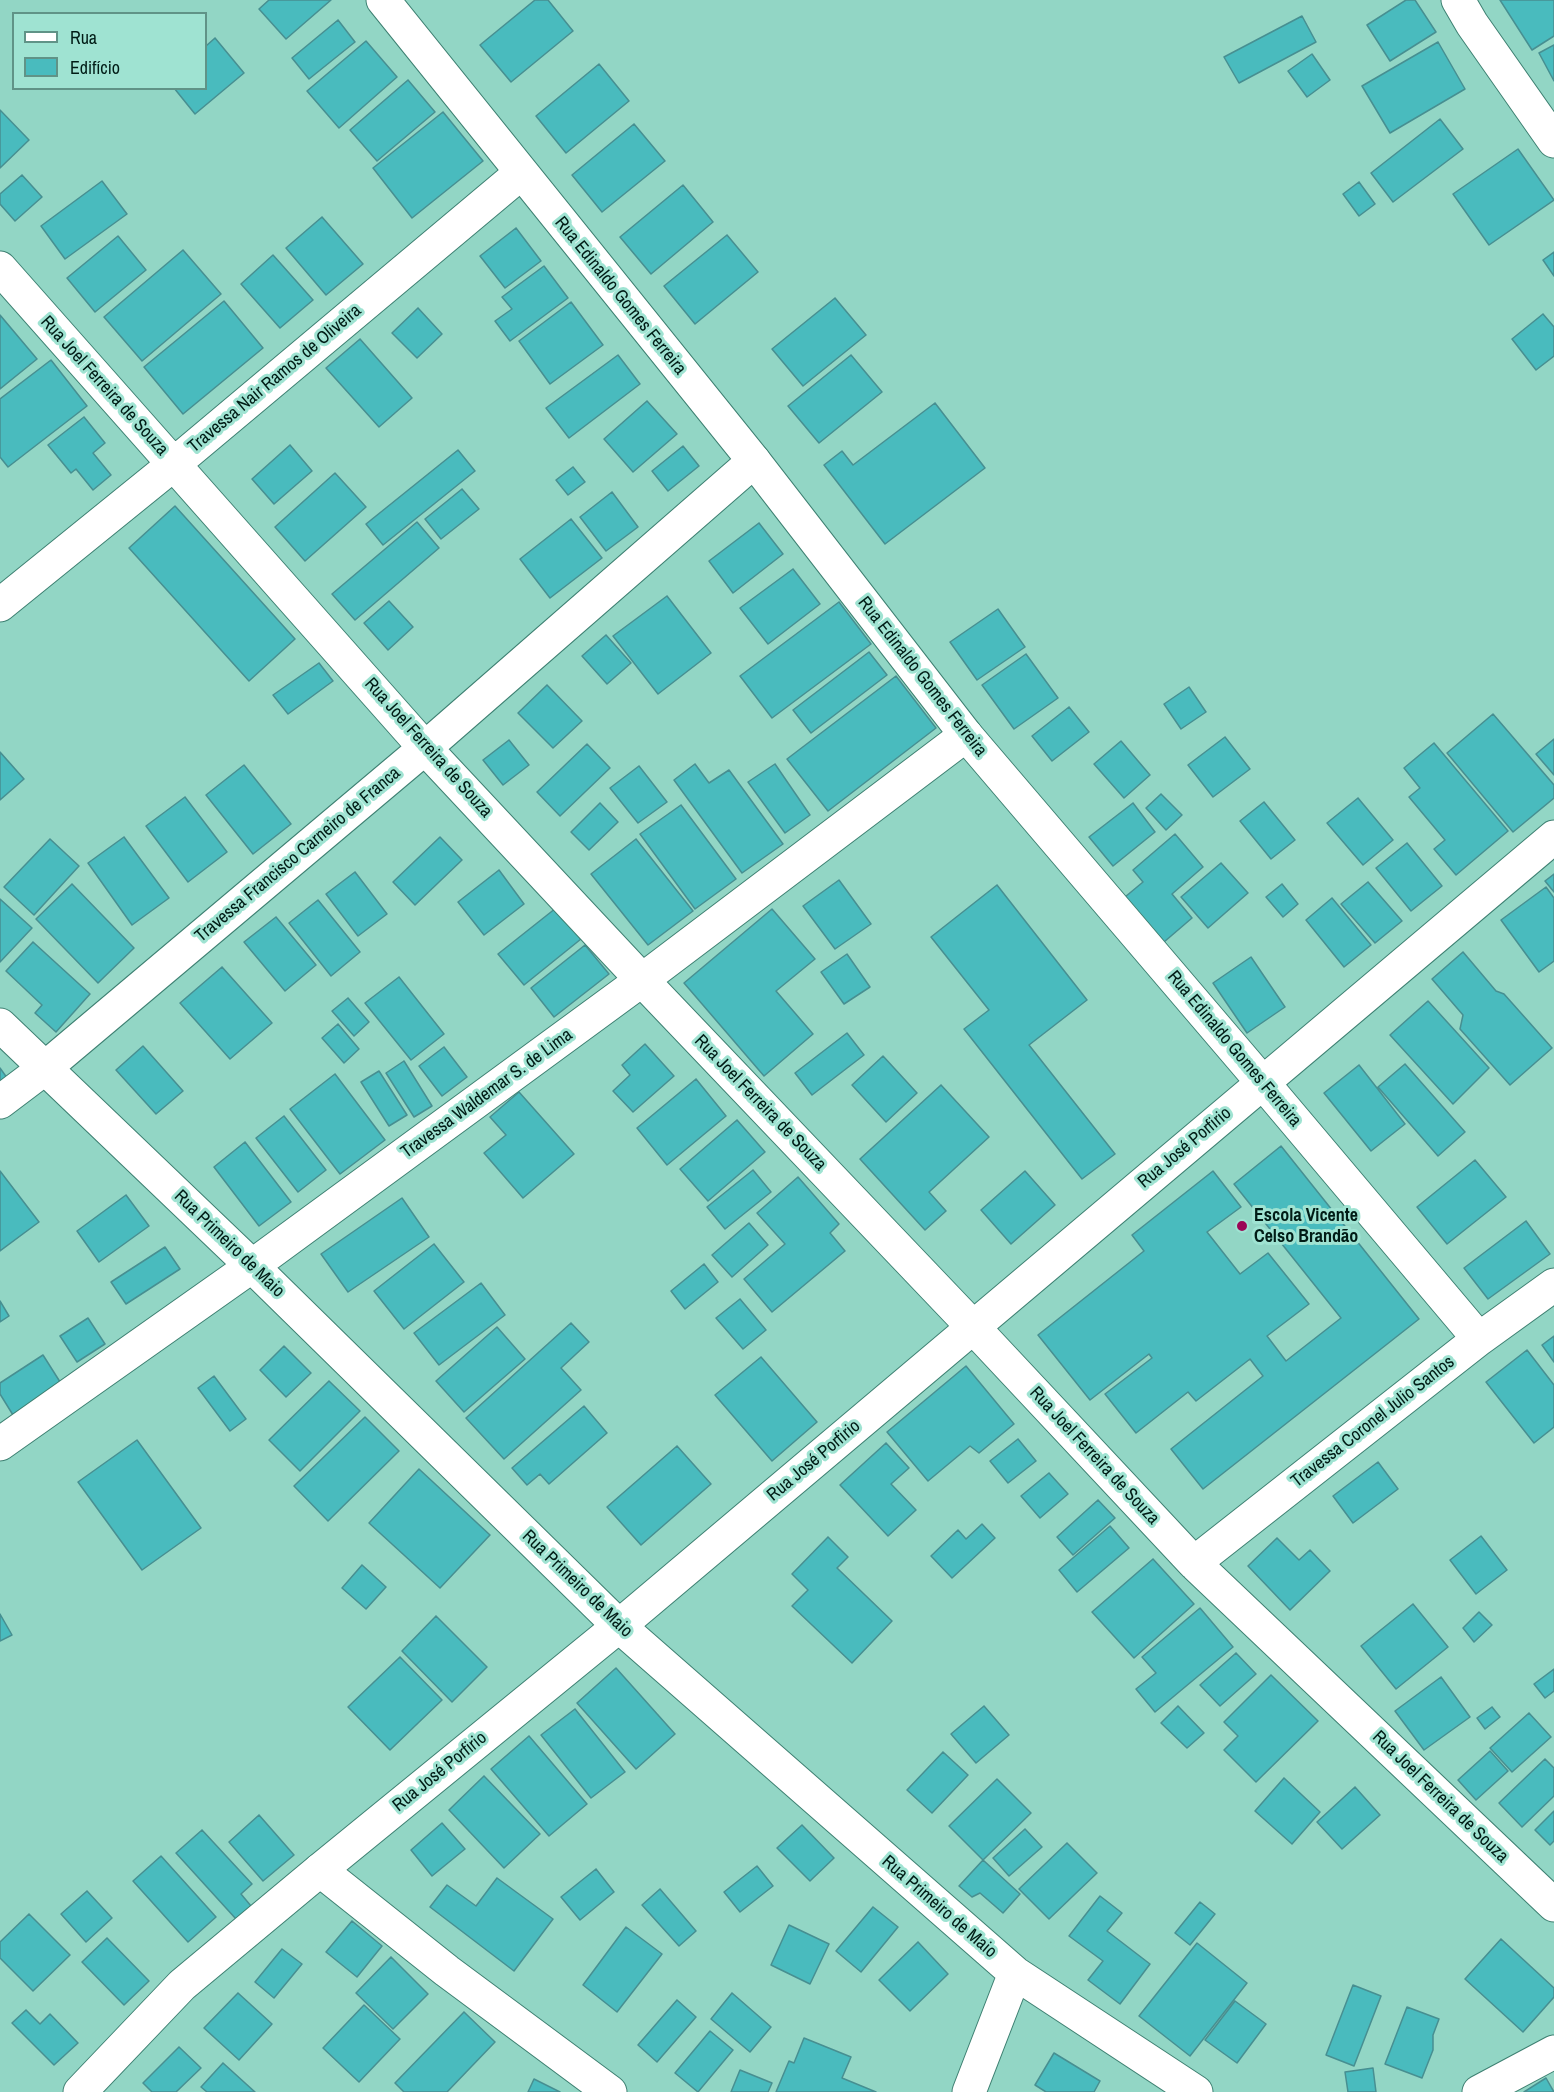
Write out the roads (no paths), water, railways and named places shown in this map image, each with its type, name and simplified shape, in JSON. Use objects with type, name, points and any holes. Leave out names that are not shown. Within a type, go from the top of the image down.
[{"type":"street","name":"Rua Edinaldo Gomes Ferreira","points":[[383,0],[754,461],[966,735],[1479,1339]]},
{"type":"street","points":[[1458,0],[1472,24],[1554,141]]},
{"type":"street","name":"Travessa Nair Ramos de Oliveira","points":[[0,606],[174,464],[521,173]]},
{"type":"street","name":"Rua Joel Ferreira de Souza","points":[[0,268],[425,748],[1194,1563],[1554,1905]]},
{"type":"street","name":"Travessa Francisco Carneiro de Franca","points":[[0,1102],[45,1068],[425,748],[754,461]]},
{"type":"street","name":"Travessa Waldemar S. de Lima","points":[[0,1444],[252,1266],[642,980],[966,735]]},
{"type":"street","name":"Rua José Porfirio","points":[[80,2092],[182,1985],[619,1626],[1554,837]]},
{"type":"street","name":"Rua Primeiro de Maio","points":[[0,1025],[252,1266],[619,1626],[1015,1973],[1196,2092]]},
{"type":"street","name":"Travessa Coronel Julio Santos","points":[[1194,1563],[1479,1339],[1554,1285]]},
{"type":"street","points":[[320,1870],[447,1971],[610,2092]]},
{"type":"street","points":[[969,2092],[1015,1973]]},
{"type":"street","points":[[1479,2092],[1554,2052]]},
{"type":"place","name":"Escola Vicente Celso Brandão","points":[[1242,1226]]}]
